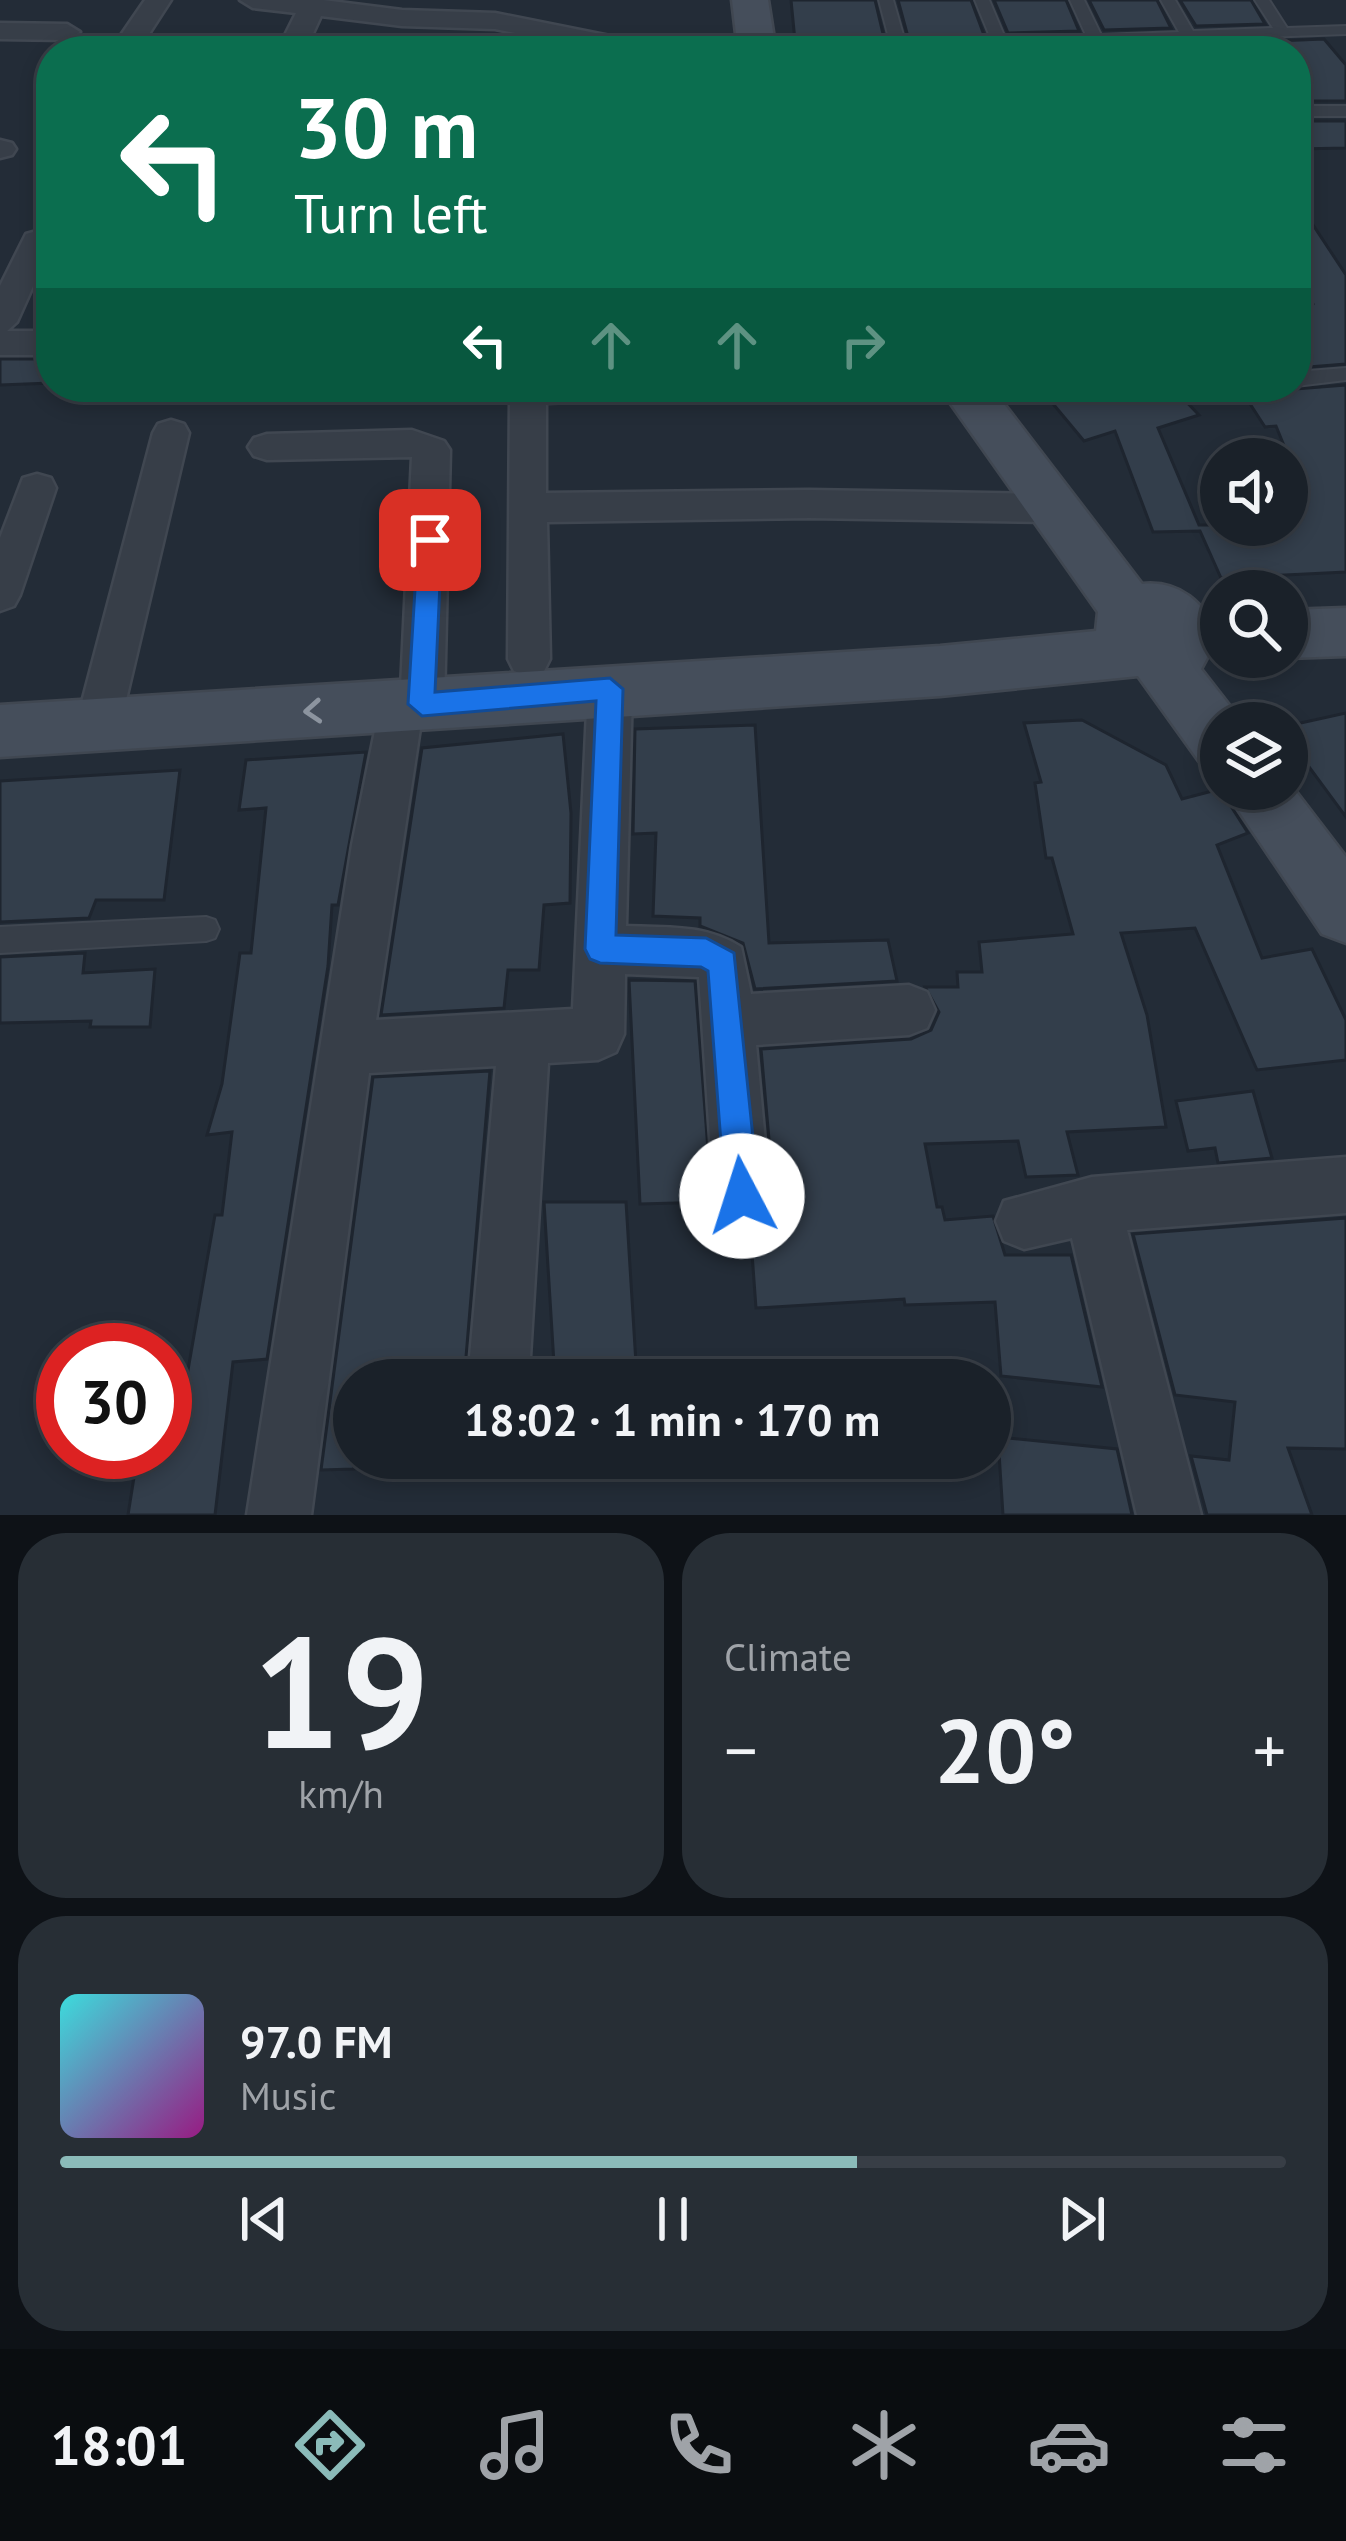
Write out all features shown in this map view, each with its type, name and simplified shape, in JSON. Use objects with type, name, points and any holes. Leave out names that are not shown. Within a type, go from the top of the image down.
[{"type":"street","points":[[134,36],[158,0]]},
{"type":"street","points":[[254,0],[402,18],[495,21],[552,36]]},
{"type":"street","points":[[722,0],[726,36]]},
{"type":"street","points":[[750,0],[755,36]]},
{"type":"street","points":[[298,36],[313,5]]},
{"type":"street","points":[[394,36],[402,18]]},
{"type":"street","points":[[490,36],[495,21]]},
{"type":"street","points":[[0,31],[67,32]]},
{"type":"street","points":[[0,322],[36,243]]},
{"type":"street","points":[[0,343],[36,343]]},
{"type":"street","points":[[524,402],[529,659]]},
{"type":"street","points":[[975,402],[1052,508],[1170,630],[1203,702]]},
{"type":"street","points":[[1005,402],[1223,702]]},
{"type":"street","points":[[103,704],[171,433]]},
{"type":"street","points":[[267,447],[412,443],[431,450],[416,692],[376,845],[279,1515]]},
{"type":"street","points":[[0,595],[37,488]]},
{"type":"street","points":[[527,508],[809,504],[1052,508]]},
{"type":"street","points":[[1308,610],[1346,609]]},
{"type":"street","points":[[416,692],[529,659],[1170,630]]},
{"type":"street","points":[[0,691],[103,704],[610,689],[940,671],[1170,630]]},
{"type":"street","points":[[1308,633],[1346,632]]},
{"type":"street","points":[[346,1048],[598,1034],[610,689]]},
{"type":"street","points":[[0,731],[103,704]]},
{"type":"street","points":[[1272,810],[1346,910]]},
{"type":"street","points":[[1306,810],[1346,862]]},
{"type":"street","points":[[600,949],[706,952],[723,964],[742,1196]]},
{"type":"street","points":[[727,1021],[909,1010]]},
{"type":"street","points":[[500,1358],[524,1037]]},
{"type":"street","points":[[1024,1221],[1092,1204],[1346,1185]]},
{"type":"street","points":[[1092,1204],[1169,1515]]},
{"type":"lane","points":[[886,0],[896,36]]},
{"type":"lane","points":[[982,0],[997,36]]},
{"type":"lane","points":[[1077,0],[1094,36]]},
{"type":"lane","points":[[1168,0],[1188,35]]},
{"type":"lane","points":[[1262,0],[1283,32]]},
{"type":"lane","points":[[1157,36],[1346,30]]},
{"type":"lane","points":[[1311,111],[1346,111]]},
{"type":"lane","points":[[1311,378],[1346,374]]},
{"type":"lane","points":[[0,940],[206,929]]},
{"type":"building","points":[[791,0],[875,0],[884,36],[795,36]]},
{"type":"building","points":[[898,0],[971,0],[984,35],[946,36],[908,36]]},
{"type":"building","points":[[994,0],[1066,0],[1079,31],[1008,33]]},
{"type":"building","points":[[1089,0],[1157,0],[1171,28],[1104,30]]},
{"type":"building","points":[[1180,0],[1251,0],[1265,24],[1196,26]]},
{"type":"building","points":[[1324,39],[1346,65],[1346,101],[1311,101],[1311,40]]},
{"type":"building","points":[[1311,121],[1346,121],[1346,148],[1311,149]]},
{"type":"building","points":[[1311,222],[1346,275],[1346,364],[1311,367]]},
{"type":"building","points":[[0,359],[36,359],[36,384],[0,385]]},
{"type":"building","points":[[1346,385],[1346,572],[1217,570],[1207,546],[1308,546],[1308,438],[1281,438],[1276,426],[1265,427],[1249,402],[1311,402],[1311,388]]},
{"type":"building","points":[[1052,402],[1186,402],[1199,415],[1158,428],[1200,531],[1153,532],[1115,431],[1084,441]]},
{"type":"building","points":[[1346,713],[1346,817],[1308,765],[1308,721]]},
{"type":"building","points":[[1082,720],[1166,765],[1182,799],[1200,794],[1200,810],[1233,810],[1248,833],[1217,845],[1262,958],[1312,949],[1346,1020],[1346,1060],[1257,1070],[1195,928],[1121,933],[1147,1015],[1166,1127],[1067,1132],[1078,1175],[1026,1177],[1018,1141],[925,1144],[937,1207],[942,1207],[945,1220],[993,1216],[1005,1255],[1071,1255],[1102,1387],[1011,1377],[1011,1359],[1000,1359],[995,1302],[905,1305],[904,1299],[756,1308],[750,1226],[766,1218],[774,1196],[761,1049],[911,1039],[931,1030],[939,1012],[925,987],[958,987],[957,972],[982,972],[979,942],[1073,934],[1052,858],[1046,858],[1035,783],[1041,782],[1024,723]]},
{"type":"building","points":[[755,725],[769,943],[888,940],[897,981],[755,989],[743,943],[700,926],[700,918],[653,916],[656,833],[633,834],[635,729]]},
{"type":"building","points":[[563,734],[571,813],[570,903],[544,905],[539,970],[508,970],[504,1008],[381,1015],[422,748]]},
{"type":"building","points":[[366,752],[338,905],[332,905],[328,966],[267,1359],[233,1362],[215,1515],[128,1515],[134,1479],[192,1479],[192,1347],[215,1215],[222,1215],[232,1132],[207,1135],[222,1084],[240,953],[251,953],[266,808],[239,810],[246,760]]},
{"type":"building","points":[[180,770],[164,900],[96,900],[89,918],[0,922],[0,781]]},
{"type":"building","points":[[85,953],[83,973],[155,969],[150,1027],[90,1027],[91,1021],[0,1023],[0,957]]},
{"type":"building","points":[[629,980],[695,981],[712,1202],[640,1204]]},
{"type":"building","points":[[490,1071],[467,1359],[336,1359],[373,1077]]},
{"type":"building","points":[[1253,1091],[1272,1158],[1218,1163],[1215,1148],[1188,1151],[1176,1101]]},
{"type":"building","points":[[544,1202],[626,1202],[636,1359],[554,1359]]},
{"type":"building","points":[[1346,1218],[1346,1449],[1288,1448],[1312,1515],[1207,1515],[1191,1456],[1229,1460],[1235,1402],[1175,1395],[1133,1234]]},
{"type":"building","points":[[333,1379],[333,1470],[321,1470]]},
{"type":"building","points":[[1011,1438],[1117,1449],[1132,1515],[1003,1515],[1001,1479],[1011,1479]]},
{"type":"route","points":[[430,540],[422,704],[610,689],[600,949],[706,952],[723,964],[742,1196]]}]
